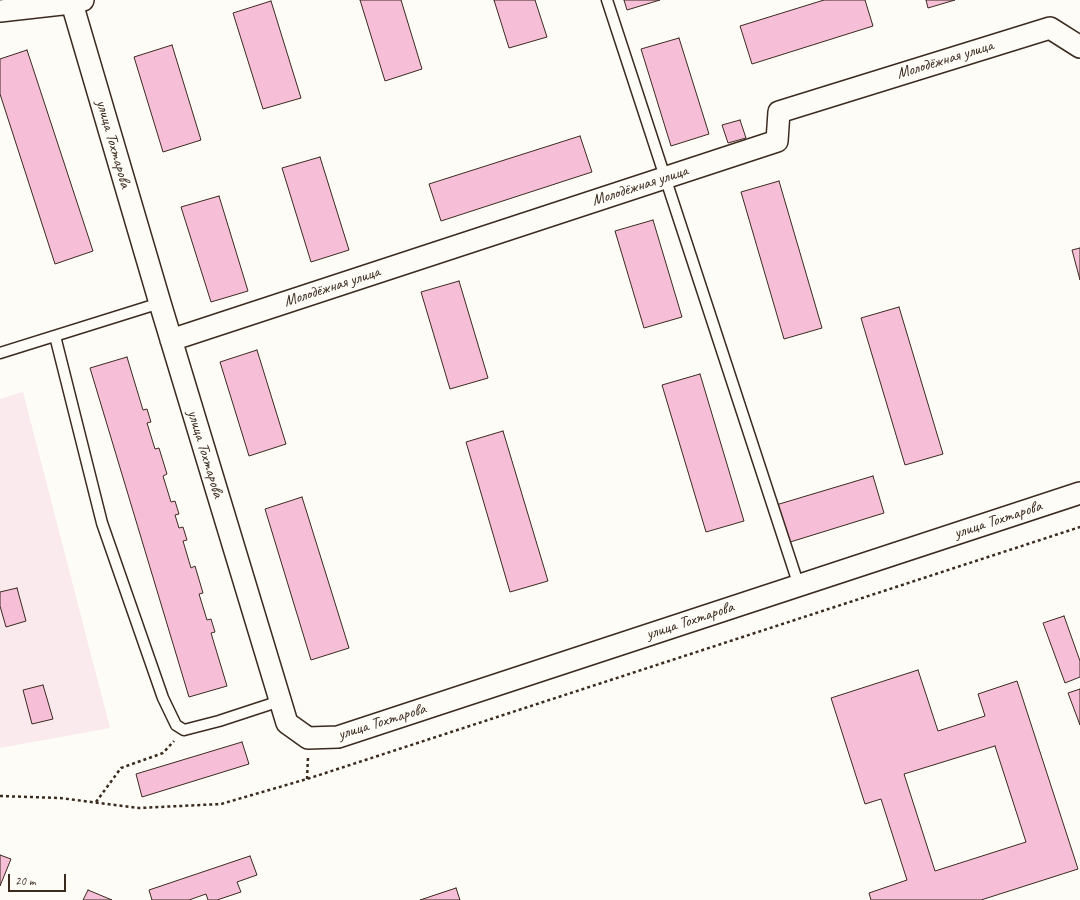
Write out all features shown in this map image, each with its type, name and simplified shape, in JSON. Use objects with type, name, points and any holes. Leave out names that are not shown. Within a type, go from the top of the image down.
[{"type":"street","points":[[0,10],[75,1]]},
{"type":"street","name":"улица Тохтарова","points":[[75,1],[160,303],[286,723],[308,738],[338,737],[1080,493]]},
{"type":"street","name":"Молодёжная улица","points":[[171,340],[777,141],[779,112],[1050,28],[1080,47]]},
{"type":"lane","points":[[607,0],[799,586]]},
{"type":"lane","points":[[0,353],[160,303]]},
{"type":"lane","points":[[55,336],[102,522],[163,698],[176,725],[184,730],[219,721],[280,701]]},
{"type":"path","points":[[0,796],[60,798],[139,808],[221,804],[314,776],[1080,526]]},
{"type":"path","points":[[96,803],[122,768],[163,753],[184,730]]},
{"type":"shaded area","points":[[23,392],[110,728],[0,748],[0,399]]},
{"type":"building","points":[[360,0],[401,0],[422,69],[385,81]]},
{"type":"building","points":[[494,0],[535,0],[547,37],[509,48]]},
{"type":"building","points":[[624,0],[660,0],[627,10]]},
{"type":"building","points":[[824,0],[865,0],[873,26],[752,64],[740,26]]},
{"type":"building","points":[[926,0],[955,0],[928,8]]},
{"type":"building","points":[[271,1],[301,98],[263,109],[233,13]]},
{"type":"building","points":[[679,38],[709,134],[671,146],[641,49]]},
{"type":"building","points":[[172,45],[201,140],[163,152],[134,57]]},
{"type":"building","points":[[27,50],[93,251],[55,264],[0,94],[0,59]]},
{"type":"building","points":[[740,120],[746,138],[728,143],[722,125]]},
{"type":"building","points":[[580,136],[592,172],[441,221],[429,184]]},
{"type":"building","points":[[320,157],[349,250],[311,262],[282,168]]},
{"type":"building","points":[[779,181],[822,328],[784,339],[741,192]]},
{"type":"building","points":[[219,196],[248,291],[211,302],[181,207]]},
{"type":"building","points":[[653,220],[682,317],[644,328],[615,231]]},
{"type":"building","points":[[1080,248],[1080,280],[1072,250]]},
{"type":"building","points":[[459,281],[488,378],[450,389],[421,292]]},
{"type":"building","points":[[899,307],[943,454],[905,465],[861,318]]},
{"type":"building","points":[[257,350],[286,444],[249,456],[220,362]]},
{"type":"building","points":[[127,357],[143,410],[147,409],[151,422],[147,423],[155,449],[159,448],[167,474],[163,476],[171,502],[175,501],[179,514],[175,515],[179,528],[183,527],[187,540],[183,541],[191,568],[195,566],[203,593],[199,594],[207,620],[211,619],[215,632],[211,633],[227,686],[189,697],[90,368]]},
{"type":"building","points":[[700,374],[744,521],[706,532],[662,385]]},
{"type":"building","points":[[503,431],[548,581],[510,592],[466,442]]},
{"type":"building","points":[[873,476],[884,513],[787,543],[776,505]]},
{"type":"building","points":[[302,497],[349,648],[311,660],[265,509]]},
{"type":"building","points":[[17,588],[26,621],[6,627],[0,606],[0,592]]},
{"type":"building","points":[[1064,616],[1080,661],[1080,677],[1065,683],[1043,623]]},
{"type":"building","points":[[918,670],[938,731],[985,716],[978,694],[1017,681],[1078,869],[981,900],[871,900],[869,893],[907,880],[881,799],[865,804],[831,698]],"holes":[[[995,746],[1026,842],[935,871],[904,774]]]},
{"type":"building","points":[[43,685],[53,719],[32,724],[23,690]]},
{"type":"building","points":[[1080,689],[1080,725],[1068,693]]},
{"type":"building","points":[[242,742],[249,764],[142,797],[136,774]]},
{"type":"building","points":[[0,855],[11,859],[0,886]]},
{"type":"building","points":[[250,856],[257,875],[237,882],[241,892],[217,900],[208,900],[206,894],[189,900],[152,900],[149,890]]},
{"type":"building","points":[[456,888],[460,900],[420,900]]},
{"type":"building","points":[[88,890],[112,900],[83,900]]}]
